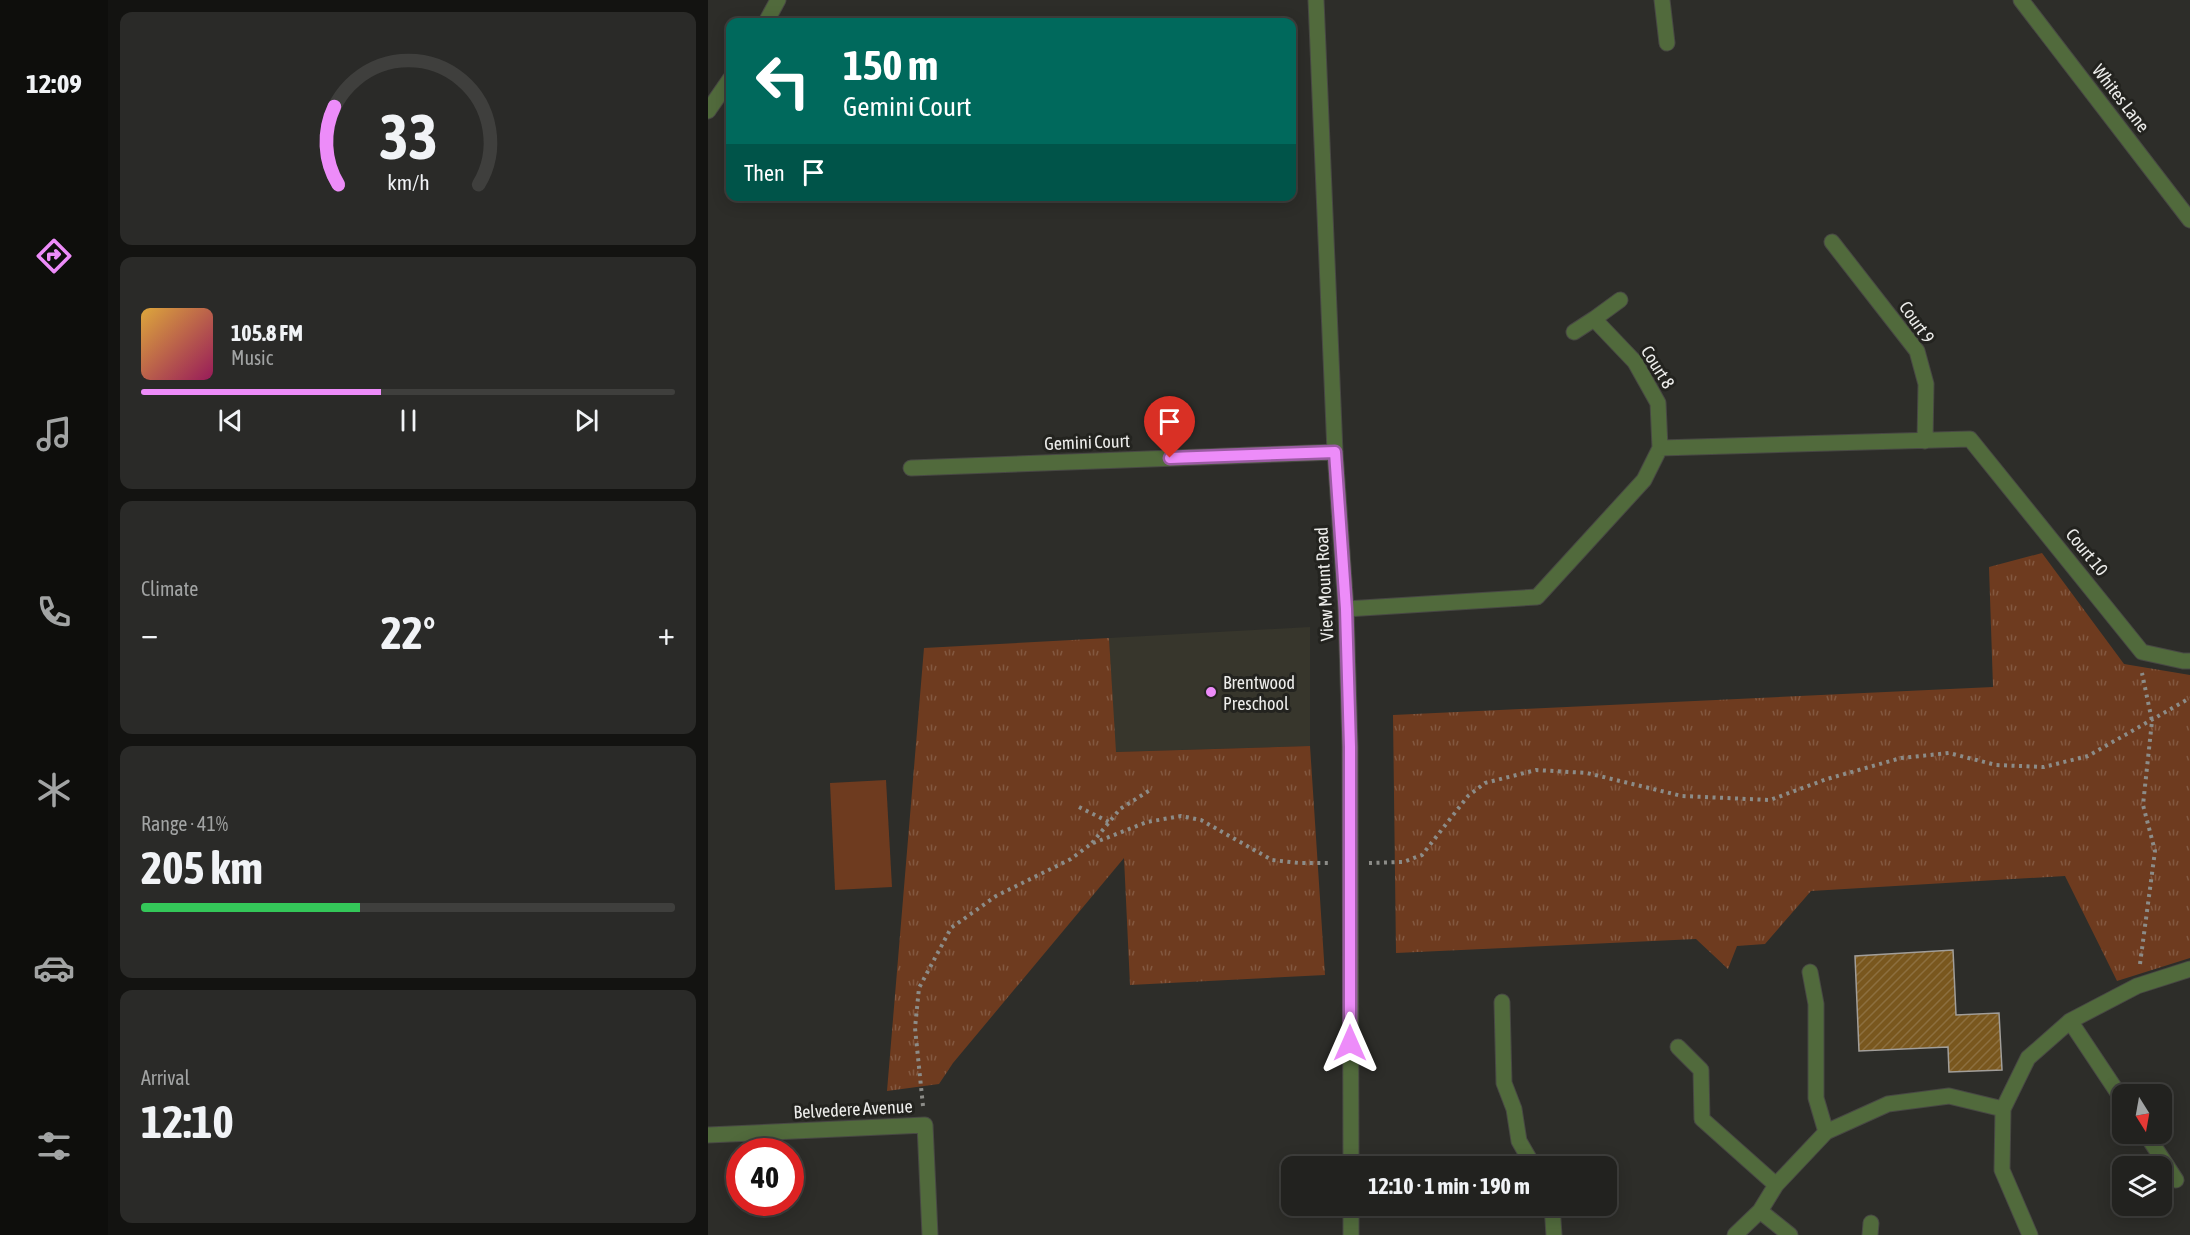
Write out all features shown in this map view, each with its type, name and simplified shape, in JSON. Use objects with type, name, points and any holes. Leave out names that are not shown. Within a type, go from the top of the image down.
[{"type":"street","points":[[768,18],[778,0]]},
{"type":"street","name":"View Mount Road","points":[[1316,0],[1335,452],[1346,609],[1350,747],[1351,1156]]},
{"type":"street","points":[[1662,0],[1667,44]]},
{"type":"street","name":"Whites Lane","points":[[2021,0],[2190,220]]},
{"type":"street","points":[[708,111],[726,85]]},
{"type":"street","name":"Court 9","points":[[1832,242],[1917,351],[1926,384],[1925,441]]},
{"type":"street","points":[[1574,332],[1620,300]]},
{"type":"street","name":"Court 8","points":[[1594,319],[1635,362],[1658,403],[1660,448]]},
{"type":"street","name":"Court 10","points":[[1925,441],[1970,439],[2142,652]]},
{"type":"street","points":[[1346,609],[1537,597],[1644,480],[1660,448],[1925,441]]},
{"type":"street","name":"Gemini Court","points":[[911,468],[1335,452]]},
{"type":"street","points":[[2142,652],[2190,661]]},
{"type":"street","points":[[2030,1235],[2002,1170],[2003,1109],[2028,1058],[2070,1021],[2137,986],[2190,969]]},
{"type":"street","points":[[1810,972],[1816,1004],[1816,1098],[1826,1132]]},
{"type":"street","points":[[1502,1002],[1504,1083],[1514,1109],[1519,1141],[1528,1156]]},
{"type":"street","points":[[2070,1021],[2112,1084]]},
{"type":"street","points":[[1678,1047],[1701,1070],[1702,1119],[1776,1185]]},
{"type":"street","points":[[1735,1235],[1760,1211],[1776,1185],[1826,1132],[1888,1104],[1918,1100],[1949,1096],[2003,1109]]},
{"type":"street","name":"Belvedere Avenue","points":[[708,1135],[925,1125],[930,1235]]},
{"type":"street","points":[[2153,1144],[2176,1180]]},
{"type":"street","points":[[1760,1211],[1790,1235]]},
{"type":"street","points":[[1351,1216],[1351,1235]]},
{"type":"street","points":[[1553,1216],[1554,1235]]},
{"type":"path","points":[[2137,986],[2155,851],[2143,805],[2152,721],[2142,677],[2142,652]]},
{"type":"path","points":[[1091,844],[1147,822],[1180,816],[1201,820],[1272,861],[1402,862],[1422,855],[1468,796],[1485,783],[1536,770],[1587,773],[1683,796],[1770,800],[1827,779],[1901,758],[1949,753],[1996,765],[2044,767],[2088,756],[2190,698]]},
{"type":"path","points":[[925,1125],[915,1028],[919,987],[951,928],[996,896],[1071,859],[1091,844],[1120,809],[1150,790]]},
{"type":"path","points":[[1079,807],[1109,822]]},
{"type":"shaded area","name":"Brentwood Preschool","points":[[1310,627],[1310,746],[1115,752],[1109,638]]},
{"type":"green space","points":[[2042,553],[2124,664],[2190,675],[2190,958],[2117,981],[2065,876],[1811,891],[1765,944],[1737,946],[1728,969],[1696,939],[1396,953],[1393,715],[1993,687],[1989,567]]},
{"type":"green space","points":[[1109,638],[1116,752],[1310,746],[1325,975],[1130,985],[1124,858],[953,1063],[939,1084],[887,1091],[924,648]]},
{"type":"green space","points":[[886,780],[892,887],[835,890],[830,783]]},
{"type":"building","points":[[1953,950],[1956,1015],[1999,1013],[2002,1070],[1949,1072],[1948,1047],[1859,1051],[1855,956]]},
{"type":"place","name":"Brentwood Preschool","points":[[1211,692]]},
{"type":"route","points":[[1170,458],[1335,452],[1346,609],[1350,747],[1350,1043]]}]
